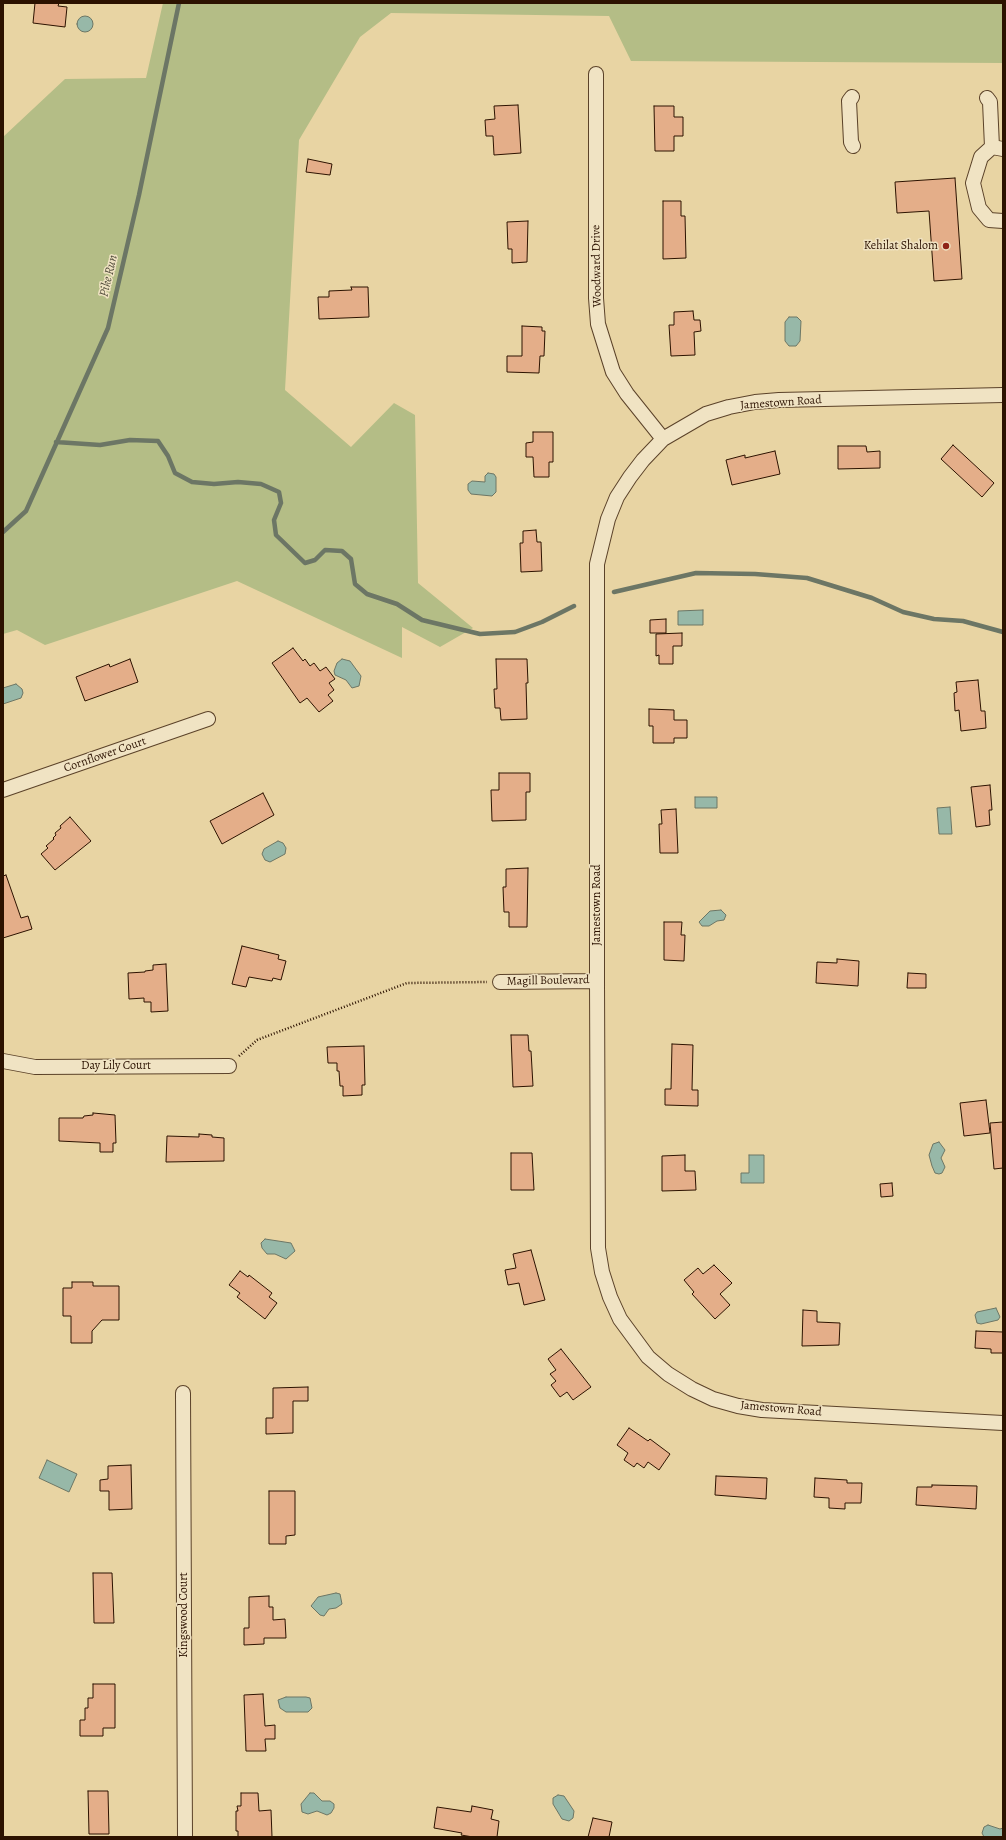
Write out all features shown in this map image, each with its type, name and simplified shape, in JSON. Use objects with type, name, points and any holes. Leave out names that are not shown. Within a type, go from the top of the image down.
[{"type":"street","name":"Woodward Drive","points":[[596,74],[596,298],[598,324],[614,372],[627,394],[663,439]]},
{"type":"street","points":[[852,97],[849,101],[853,146]]},
{"type":"street","points":[[987,98],[990,102],[997,148],[980,157],[973,183],[979,208],[989,220],[1003,221]]},
{"type":"street","name":"Jamestown Road","points":[[1003,396],[755,402],[706,414],[663,439],[643,460],[617,497],[608,519],[597,564],[598,1248],[602,1272],[610,1297],[620,1319],[648,1357],[668,1374],[692,1389],[713,1399],[738,1406],[762,1410],[1003,1423]]},
{"type":"street","name":"Cornflower Court","points":[[3,790],[208,719]]},
{"type":"street","name":"Magill Boulevard","points":[[500,982],[597,981]]},
{"type":"street","name":"Day Lily Court","points":[[3,1061],[35,1067],[229,1066]]},
{"type":"street","name":"Kingswood Court","points":[[183,1393],[184,1837]]},
{"type":"path","points":[[229,1066],[257,1040],[408,983],[500,982]]},
{"type":"green space","points":[[163,3],[1003,3],[1003,63],[631,61],[609,16],[391,13],[360,37],[299,140],[285,390],[351,447],[394,403],[415,415],[418,583],[473,628],[440,647],[402,627],[402,658],[237,581],[45,645],[17,630],[3,634],[3,137],[65,79],[146,78]]},
{"type":"shaded area","points":[[82,16],[88,16],[93,21],[91,30],[88,32],[82,32],[77,27],[77,21]]},
{"type":"shaded area","points":[[789,317],[797,317],[801,321],[800,341],[796,346],[789,346],[785,341],[785,322]]},
{"type":"shaded area","points":[[488,473],[494,474],[496,477],[496,492],[492,496],[471,494],[468,490],[468,484],[472,481],[485,482],[485,476]]},
{"type":"shaded area","points":[[703,610],[703,625],[678,625],[678,611]]},
{"type":"shaded area","points":[[342,659],[350,661],[361,676],[359,686],[352,688],[346,680],[335,675],[334,671],[337,663]]},
{"type":"shaded area","points":[[16,684],[22,689],[23,693],[21,698],[3,704],[3,688]]},
{"type":"shaded area","points":[[695,797],[717,797],[717,808],[695,808]]},
{"type":"shaded area","points":[[950,807],[952,834],[939,834],[937,808]]},
{"type":"shaded area","points":[[278,841],[283,843],[286,848],[285,854],[270,862],[265,860],[262,854],[264,849]]},
{"type":"shaded area","points":[[721,910],[726,915],[724,920],[717,921],[709,926],[702,926],[699,922],[710,911]]},
{"type":"shaded area","points":[[939,1142],[945,1150],[941,1158],[945,1167],[942,1173],[939,1174],[935,1173],[929,1155],[933,1144]]},
{"type":"shaded area","points":[[749,1155],[764,1155],[764,1183],[741,1183],[741,1173],[749,1173]]},
{"type":"shaded area","points":[[265,1239],[291,1243],[295,1251],[286,1259],[275,1254],[267,1254],[262,1248],[261,1243]]},
{"type":"shaded area","points":[[996,1308],[1000,1317],[998,1320],[981,1324],[977,1323],[975,1315],[977,1312]]},
{"type":"shaded area","points":[[47,1460],[77,1474],[69,1492],[39,1478]]},
{"type":"shaded area","points":[[336,1593],[340,1594],[342,1604],[336,1608],[329,1609],[324,1616],[320,1615],[311,1606],[318,1597]]},
{"type":"shaded area","points":[[286,1697],[310,1698],[312,1708],[308,1712],[286,1712],[280,1708],[278,1700]]},
{"type":"shaded area","points":[[310,1793],[314,1793],[322,1801],[330,1801],[334,1804],[334,1808],[331,1813],[327,1815],[317,1811],[308,1814],[302,1812],[301,1804]]},
{"type":"shaded area","points":[[558,1795],[564,1796],[574,1811],[573,1818],[569,1821],[562,1819],[553,1804],[553,1798]]},
{"type":"shaded area","points":[[988,1825],[1000,1829],[1003,1828],[1003,1837],[984,1837],[982,1833],[984,1827]]},
{"type":"building","points":[[35,3],[59,3],[58,6],[67,7],[65,27],[33,23]]},
{"type":"building","points":[[518,105],[521,153],[494,155],[493,136],[486,136],[485,120],[495,119],[494,106]]},
{"type":"building","points":[[654,106],[674,106],[674,117],[683,117],[683,136],[674,136],[674,151],[655,151]]},
{"type":"building","points":[[308,159],[332,164],[330,175],[306,172]]},
{"type":"building","name":"Kehilat Shalom","points":[[955,178],[962,279],[934,281],[929,211],[897,213],[895,182]]},
{"type":"building","points":[[663,201],[681,201],[681,216],[685,216],[686,258],[663,259]]},
{"type":"building","points":[[528,221],[527,262],[512,263],[512,249],[508,249],[507,222]]},
{"type":"building","points":[[351,287],[368,287],[369,317],[319,319],[318,297],[329,297],[329,291],[352,290]]},
{"type":"building","points":[[693,311],[694,320],[700,320],[701,331],[694,332],[695,355],[671,356],[669,325],[674,325],[674,312]]},
{"type":"building","points":[[522,326],[542,327],[542,331],[545,331],[544,356],[540,356],[539,373],[507,372],[507,356],[522,356]]},
{"type":"building","points":[[533,432],[553,432],[553,462],[549,462],[549,477],[534,477],[533,457],[526,457],[526,443],[533,442]]},
{"type":"building","points":[[953,445],[994,483],[982,497],[941,459]]},
{"type":"building","points":[[838,446],[866,446],[867,452],[880,451],[880,468],[838,469]]},
{"type":"building","points":[[775,451],[780,474],[732,485],[726,460],[745,455],[745,458]]},
{"type":"building","points":[[536,530],[537,542],[541,542],[542,571],[521,572],[520,543],[523,543],[523,531]]},
{"type":"building","points":[[666,619],[666,633],[650,633],[650,620]]},
{"type":"building","points":[[682,633],[682,646],[673,646],[673,664],[659,664],[659,655],[656,656],[656,634]]},
{"type":"building","points":[[293,648],[303,661],[305,659],[310,666],[314,663],[320,671],[326,667],[335,679],[329,683],[334,690],[328,695],[333,701],[319,712],[307,698],[300,703],[272,663]]},
{"type":"building","points":[[130,659],[138,682],[85,701],[76,677],[109,664],[110,667]]},
{"type":"building","points":[[496,659],[527,659],[527,719],[501,720],[500,708],[495,708],[494,689],[497,689]]},
{"type":"building","points":[[978,680],[981,711],[985,711],[986,728],[961,731],[959,710],[955,711],[954,693],[957,692],[956,682]]},
{"type":"building","points":[[649,709],[674,710],[674,720],[687,720],[687,738],[674,738],[674,743],[653,743],[653,726],[649,726]]},
{"type":"building","points":[[499,773],[530,773],[530,792],[526,792],[526,820],[492,821],[491,790],[499,790]]},
{"type":"building","points":[[990,785],[992,810],[989,810],[990,825],[976,827],[971,787]]},
{"type":"building","points":[[263,793],[274,815],[222,844],[210,821]]},
{"type":"building","points":[[676,809],[678,853],[660,853],[659,824],[662,824],[661,810]]},
{"type":"building","points":[[70,817],[91,841],[55,870],[41,854],[48,848],[46,846],[54,839],[53,838],[56,835],[55,833],[61,828],[60,826]]},
{"type":"building","points":[[528,868],[527,927],[509,927],[509,912],[504,912],[503,887],[506,887],[506,869]]},
{"type":"building","points":[[6,875],[21,918],[28,916],[32,929],[3,938],[3,876]]},
{"type":"building","points":[[664,922],[682,922],[681,935],[685,935],[684,961],[664,960]]},
{"type":"building","points":[[242,946],[279,955],[278,959],[286,961],[281,980],[273,978],[272,981],[249,977],[246,987],[232,984]]},
{"type":"building","points":[[837,959],[859,961],[858,986],[816,983],[817,962],[837,963]]},
{"type":"building","points":[[166,964],[168,1011],[151,1012],[151,1002],[144,1002],[144,998],[129,999],[128,973],[145,972],[153,970],[153,965]]},
{"type":"building","points":[[908,973],[926,974],[926,988],[907,988]]},
{"type":"building","points":[[511,1035],[528,1035],[529,1051],[531,1051],[533,1086],[513,1087]]},
{"type":"building","points":[[672,1044],[693,1045],[692,1090],[698,1090],[698,1106],[665,1105],[665,1089],[671,1089]]},
{"type":"building","points":[[364,1046],[365,1085],[362,1085],[362,1095],[343,1096],[343,1086],[340,1086],[337,1063],[328,1063],[327,1047]]},
{"type":"building","points":[[986,1100],[990,1133],[964,1136],[960,1103]]},
{"type":"building","points":[[93,1113],[115,1115],[116,1143],[113,1143],[113,1152],[100,1152],[100,1143],[59,1141],[59,1118],[83,1118],[84,1116],[93,1115]]},
{"type":"building","points":[[1003,1122],[1003,1168],[994,1169],[990,1123]]},
{"type":"building","points":[[199,1134],[224,1138],[224,1161],[166,1162],[167,1136],[199,1137]]},
{"type":"building","points":[[511,1153],[532,1153],[534,1190],[511,1190]]},
{"type":"building","points":[[685,1155],[685,1171],[695,1171],[696,1190],[662,1191],[662,1156]]},
{"type":"building","points":[[892,1183],[893,1196],[881,1197],[880,1184]]},
{"type":"building","points":[[531,1250],[545,1300],[524,1305],[519,1283],[508,1285],[505,1270],[516,1268],[513,1254]]},
{"type":"building","points":[[714,1265],[732,1283],[720,1294],[730,1305],[715,1319],[692,1294],[694,1292],[684,1280],[698,1268],[703,1274]]},
{"type":"building","points":[[240,1271],[248,1277],[249,1275],[272,1293],[269,1297],[277,1303],[265,1319],[237,1297],[240,1293],[229,1285]]},
{"type":"building","points":[[72,1282],[93,1282],[93,1286],[119,1286],[119,1320],[102,1320],[92,1331],[92,1343],[71,1343],[71,1316],[63,1316],[63,1288],[72,1288]]},
{"type":"building","points":[[803,1310],[817,1311],[817,1322],[840,1323],[839,1345],[802,1346]]},
{"type":"building","points":[[976,1331],[1003,1332],[1003,1353],[991,1353],[991,1349],[975,1348]]},
{"type":"building","points":[[561,1349],[591,1387],[573,1400],[567,1392],[560,1397],[551,1385],[556,1381],[550,1374],[556,1370],[548,1359]]},
{"type":"building","points":[[308,1387],[308,1401],[293,1401],[293,1433],[266,1434],[266,1418],[273,1418],[273,1388]]},
{"type":"building","points":[[629,1428],[648,1441],[650,1439],[670,1454],[659,1470],[648,1462],[644,1468],[637,1463],[634,1467],[624,1460],[628,1453],[617,1445]]},
{"type":"building","points":[[131,1465],[132,1509],[109,1510],[109,1491],[100,1491],[100,1480],[108,1479],[108,1466]]},
{"type":"building","points":[[716,1476],[767,1478],[766,1499],[715,1495]]},
{"type":"building","points":[[815,1478],[847,1480],[847,1483],[862,1483],[861,1503],[845,1503],[845,1509],[829,1508],[829,1498],[814,1497]]},
{"type":"building","points":[[932,1485],[977,1486],[976,1509],[916,1505],[917,1487],[932,1487]]},
{"type":"building","points":[[269,1491],[295,1491],[295,1535],[286,1536],[286,1544],[269,1544]]},
{"type":"building","points":[[93,1573],[112,1573],[114,1623],[94,1623]]},
{"type":"building","points":[[269,1596],[269,1607],[273,1607],[273,1620],[285,1619],[286,1638],[264,1638],[264,1644],[244,1645],[244,1628],[249,1628],[249,1597]]},
{"type":"building","points":[[93,1684],[115,1684],[115,1728],[103,1728],[103,1736],[80,1736],[80,1720],[85,1720],[85,1708],[88,1708],[88,1698],[93,1698]]},
{"type":"building","points":[[263,1694],[265,1726],[275,1725],[275,1739],[265,1739],[266,1751],[246,1751],[244,1695]]},
{"type":"building","points":[[88,1791],[108,1791],[109,1834],[89,1834]]},
{"type":"building","points":[[241,1793],[258,1793],[259,1811],[271,1810],[272,1837],[238,1837],[238,1831],[236,1831],[236,1811],[238,1811],[237,1806],[241,1806]]},
{"type":"building","points":[[472,1806],[493,1810],[491,1819],[499,1821],[497,1837],[473,1837],[461,1835],[462,1833],[434,1828],[437,1807],[471,1812]]},
{"type":"building","points":[[593,1818],[612,1822],[609,1837],[588,1837]]},
{"type":"waterway","name":"Pike Run","points":[[3,532],[26,511],[108,328],[139,195],[179,3]]},
{"type":"waterway","points":[[56,442],[100,445],[130,440],[158,441],[168,456],[175,473],[192,482],[214,484],[238,482],[261,484],[279,492],[281,503],[274,520],[276,535],[305,563],[315,560],[325,550],[342,551],[351,559],[355,584],[367,594],[397,604],[422,620],[480,634],[515,632],[542,622],[574,606]]},
{"type":"waterway","points":[[614,592],[696,573],[755,574],[807,578],[872,598],[903,612],[934,619],[963,621],[1003,632]]},
{"type":"place","name":"Kehilat Shalom","points":[[946,246]]}]
